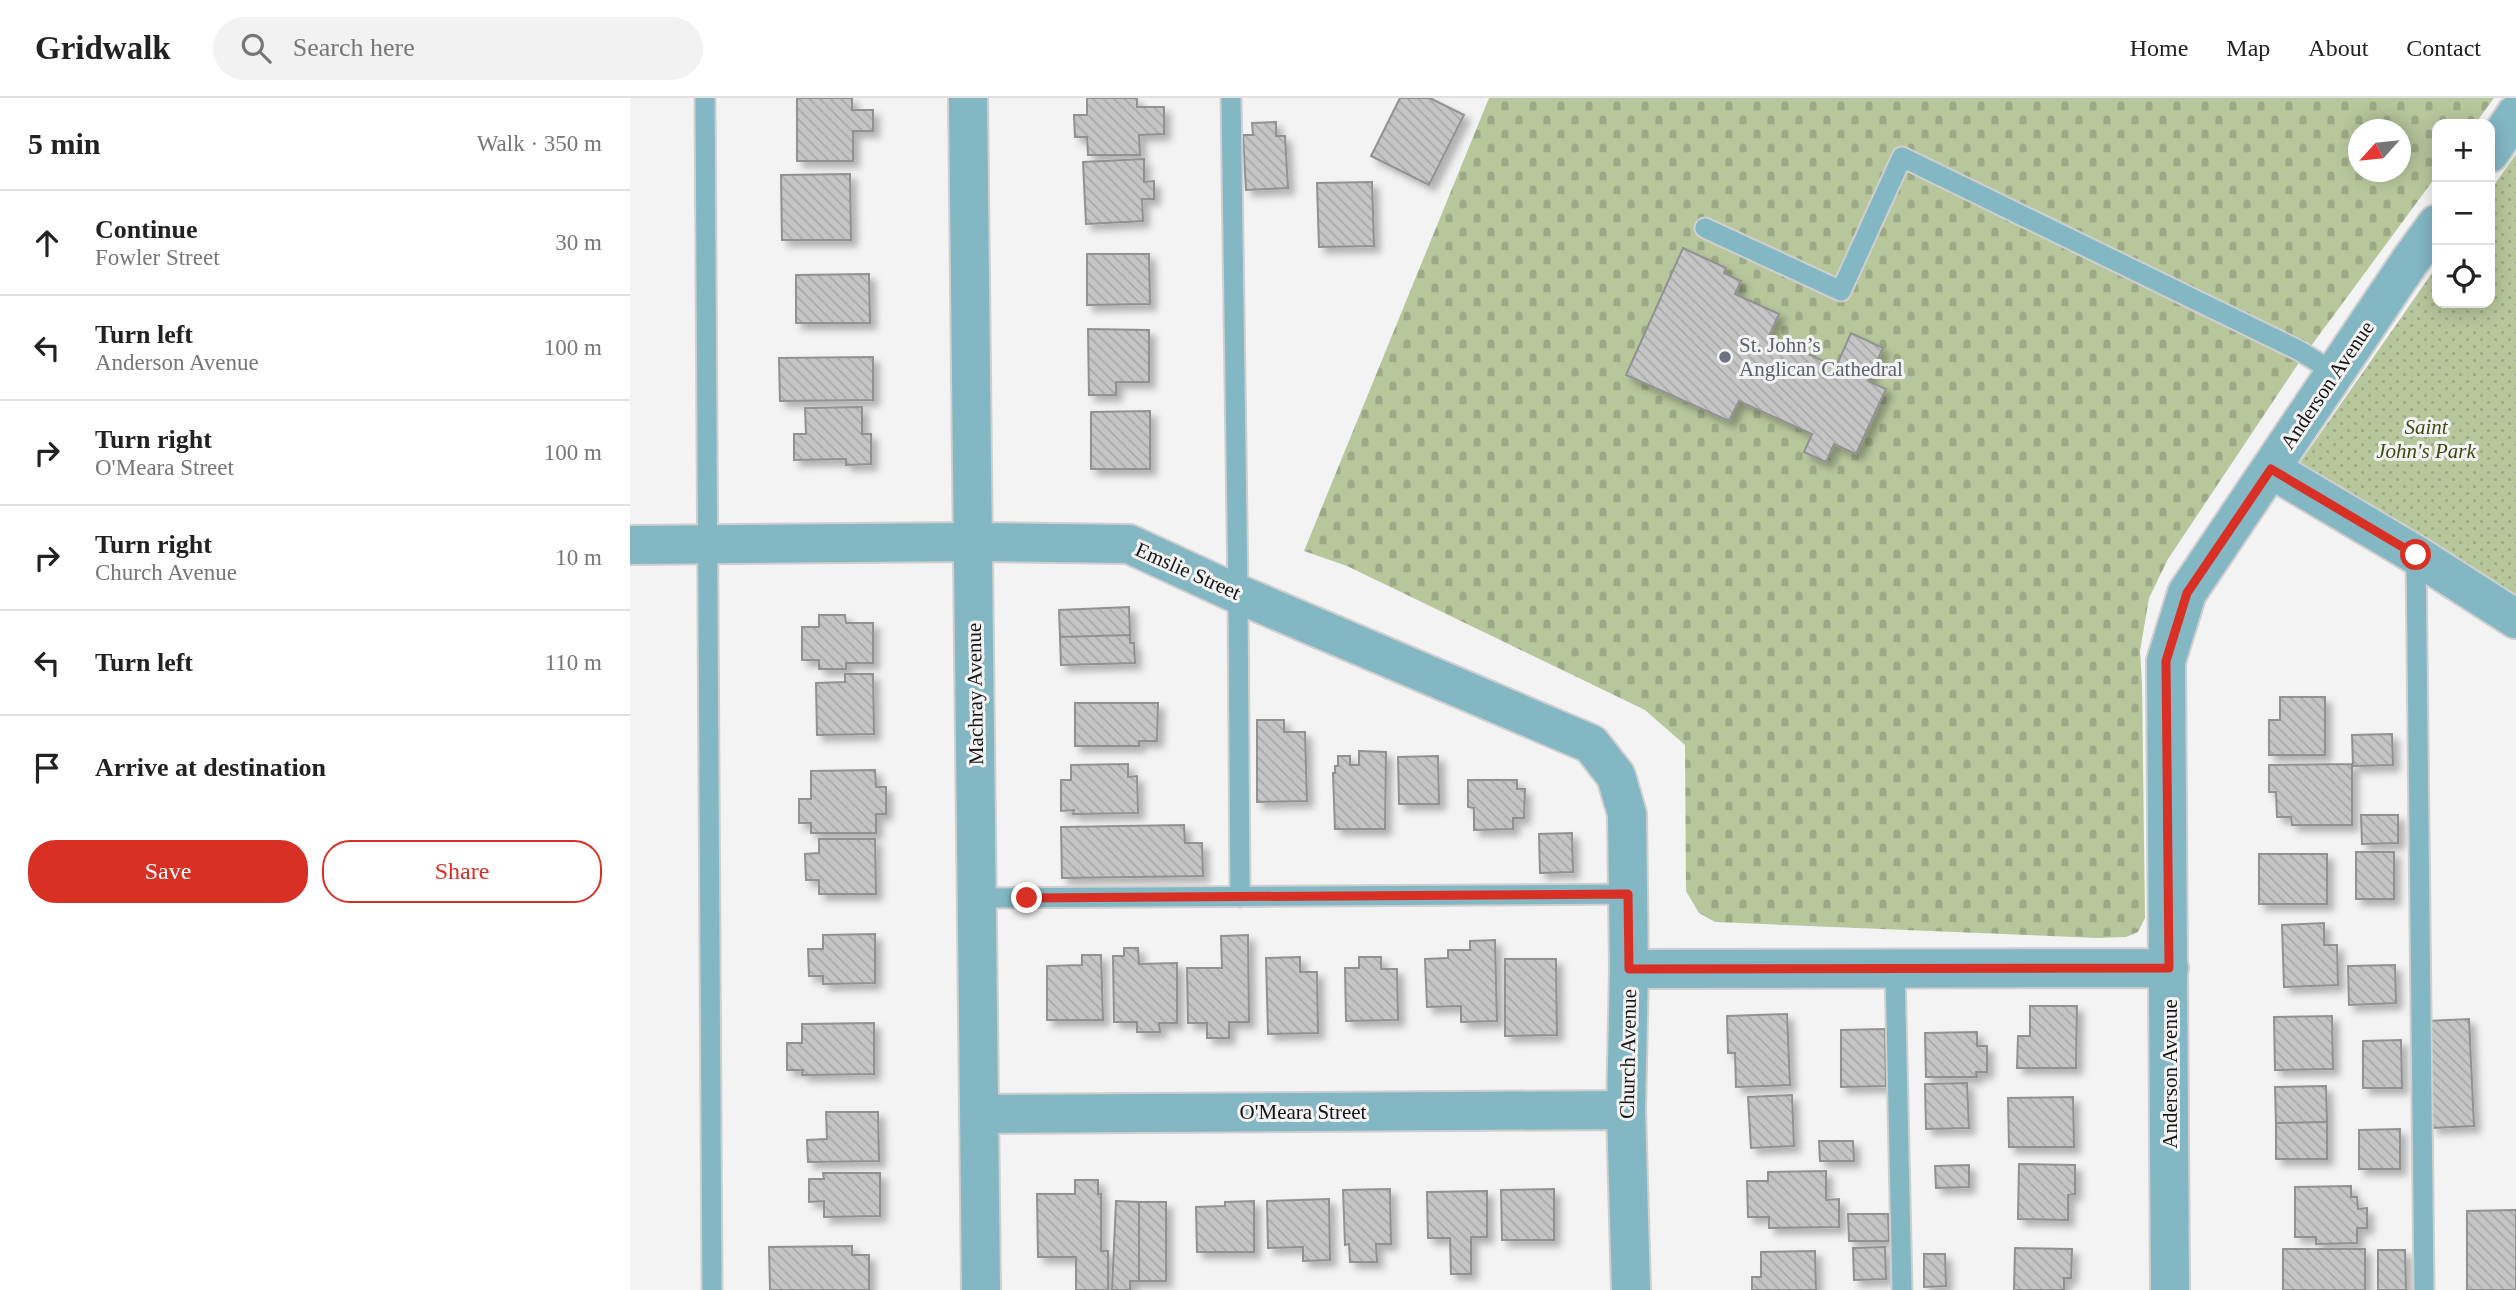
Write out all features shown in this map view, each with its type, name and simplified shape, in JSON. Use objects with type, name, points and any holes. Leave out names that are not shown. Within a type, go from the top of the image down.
[{"type":"street","name":"Machray Avenue","points":[[968,98],[981,1290]]},
{"type":"street","points":[[2495,146],[2516,114]]},
{"type":"street","name":"Anderson Avenue","points":[[2170,1290],[2166,661],[2187,593],[2432,231]]},
{"type":"street","points":[[2271,469],[2416,555],[2516,619]]},
{"type":"street","name":"Emslie Street","points":[[630,545],[973,542],[1129,544],[1238,594],[1591,744]]},
{"type":"street","name":"Church Avenue","points":[[1591,744],[1616,776],[1627,814],[1629,969],[1626,1110],[1631,1290]]},
{"type":"street","points":[[1629,969],[2169,968]]},
{"type":"street","name":"O'Meara Street","points":[[979,1114],[1626,1110]]},
{"type":"lane","points":[[705,98],[712,1290]]},
{"type":"lane","points":[[1231,98],[1240,897]]},
{"type":"lane","points":[[1705,228],[1841,291],[1902,157],[2300,351],[2335,373]]},
{"type":"lane","points":[[2416,555],[2424,1290]]},
{"type":"lane","points":[[977,898],[1628,894]]},
{"type":"lane","points":[[1895,968],[1902,1290]]},
{"type":"green space","points":[[1489,98],[2494,98],[2479,119],[2432,119],[2432,182],[2300,361],[2168,559],[2149,598],[2140,651],[2145,918],[2138,932],[2126,937],[1715,922],[1699,913],[1686,891],[1685,745],[1645,710],[1347,566],[1304,551]],"holes":[[[1684,248],[1726,268],[1724,273],[1741,281],[1735,294],[1779,314],[1769,336],[1836,367],[1851,334],[1883,348],[1868,381],[1885,389],[1856,454],[1834,444],[1825,462],[1804,452],[1812,434],[1739,401],[1729,421],[1626,375]]]},
{"type":"green space","name":"Saint John's Park","points":[[2516,154],[2516,608],[2299,464],[2432,273],[2432,308],[2495,308],[2495,184]]},
{"type":"building","points":[[797,98],[852,98],[852,110],[873,110],[873,131],[853,131],[853,161],[797,161]]},
{"type":"building","points":[[1087,98],[1137,98],[1137,107],[1164,107],[1164,134],[1139,135],[1140,155],[1088,155],[1087,137],[1075,137],[1074,115],[1087,115]]},
{"type":"building","points":[[1400,98],[1430,98],[1464,115],[1429,185],[1371,156]]},
{"type":"building","points":[[1276,122],[1276,136],[1285,136],[1288,188],[1246,190],[1243,135],[1253,135],[1252,123]]},
{"type":"building","points":[[1144,159],[1144,182],[1154,181],[1154,199],[1142,199],[1143,221],[1086,224],[1083,162]]},
{"type":"building","points":[[850,174],[851,240],[782,240],[781,175]]},
{"type":"building","points":[[1372,182],[1374,246],[1319,247],[1317,183]]},
{"type":"building","name":"St. John’s Anglican Cathedral","points":[[1683,248],[1726,268],[1724,273],[1741,281],[1735,294],[1779,314],[1769,336],[1836,367],[1851,333],[1883,348],[1868,381],[1886,389],[1856,454],[1834,444],[1826,462],[1804,452],[1812,434],[1739,401],[1729,421],[1626,375]]},
{"type":"building","points":[[1087,254],[1149,254],[1150,304],[1087,305]]},
{"type":"building","points":[[869,274],[870,323],[796,323],[796,275]]},
{"type":"building","points":[[1088,329],[1149,330],[1149,382],[1116,382],[1116,395],[1089,395]]},
{"type":"building","points":[[873,357],[873,400],[780,401],[779,358]]},
{"type":"building","points":[[862,407],[862,434],[871,434],[871,464],[846,465],[846,459],[794,460],[794,434],[806,434],[805,408]]},
{"type":"building","points":[[1150,411],[1150,469],[1091,469],[1091,412]]},
{"type":"building","points":[[1129,607],[1130,635],[1060,637],[1059,610]]},
{"type":"building","points":[[819,615],[845,615],[846,623],[873,623],[873,663],[846,663],[846,669],[819,669],[819,660],[802,660],[802,627],[819,627]]},
{"type":"building","points":[[1130,635],[1130,643],[1134,643],[1135,663],[1061,665],[1060,637]]},
{"type":"building","points":[[845,674],[873,674],[874,734],[817,735],[816,683],[845,682]]},
{"type":"building","points":[[2280,697],[2325,697],[2325,755],[2269,755],[2269,720],[2280,720]]},
{"type":"building","points":[[1075,703],[1158,703],[1157,741],[1139,741],[1139,746],[1075,746]]},
{"type":"building","points":[[1257,720],[1284,720],[1284,732],[1305,732],[1307,801],[1257,802]]},
{"type":"building","points":[[2392,734],[2393,765],[2353,766],[2352,735]]},
{"type":"building","points":[[1359,751],[1386,752],[1385,829],[1335,829],[1333,773],[1335,766],[1338,766],[1338,756],[1350,756],[1350,765],[1359,765]]},
{"type":"building","points":[[1438,756],[1439,804],[1399,804],[1398,757]]},
{"type":"building","points":[[1128,764],[1128,777],[1137,776],[1138,813],[1073,814],[1074,810],[1061,811],[1061,780],[1071,780],[1071,765]]},
{"type":"building","points":[[2352,764],[2352,825],[2292,825],[2291,817],[2277,817],[2276,792],[2269,792],[2269,765]]},
{"type":"building","points":[[875,770],[876,787],[886,787],[886,814],[876,814],[876,833],[811,833],[811,823],[799,823],[799,799],[811,799],[811,771]]},
{"type":"building","points":[[1468,780],[1517,780],[1517,789],[1525,789],[1524,818],[1513,818],[1513,829],[1474,830],[1474,808],[1468,807]]},
{"type":"building","points":[[2361,815],[2398,815],[2398,843],[2362,844]]},
{"type":"building","points":[[1184,825],[1185,843],[1202,843],[1203,876],[1062,878],[1061,827]]},
{"type":"building","points":[[1572,833],[1573,872],[1540,873],[1539,834]]},
{"type":"building","points":[[819,839],[875,839],[876,894],[819,894],[819,880],[806,880],[805,854],[819,853]]},
{"type":"building","points":[[2356,852],[2394,852],[2394,899],[2356,899]]},
{"type":"building","points":[[2259,854],[2327,854],[2327,904],[2259,904]]},
{"type":"building","points":[[2324,923],[2324,945],[2337,945],[2338,985],[2284,987],[2282,925]]},
{"type":"building","points":[[875,934],[875,983],[823,984],[823,976],[809,976],[808,949],[823,949],[823,935]]},
{"type":"building","points":[[1248,935],[1249,1022],[1229,1022],[1229,1038],[1207,1038],[1207,1023],[1188,1023],[1187,968],[1222,968],[1221,936]]},
{"type":"building","points":[[1495,940],[1497,1021],[1461,1022],[1461,1006],[1427,1007],[1425,959],[1448,958],[1448,950],[1470,950],[1470,941]]},
{"type":"building","points":[[1124,948],[1138,948],[1139,964],[1177,963],[1177,1023],[1159,1023],[1160,1032],[1137,1032],[1137,1022],[1114,1022],[1113,956],[1124,956]]},
{"type":"building","points":[[1082,955],[1101,955],[1103,1020],[1047,1020],[1047,966],[1082,965]]},
{"type":"building","points":[[1300,957],[1300,972],[1317,972],[1318,1033],[1268,1034],[1266,958]]},
{"type":"building","points":[[1359,957],[1381,957],[1381,969],[1397,969],[1398,1020],[1346,1021],[1345,968],[1359,968]]},
{"type":"building","points":[[1505,959],[1556,959],[1557,1035],[1505,1036]]},
{"type":"building","points":[[2395,965],[2396,1003],[2349,1005],[2348,966]]},
{"type":"building","points":[[2030,1006],[2077,1006],[2076,1068],[2017,1068],[2018,1036],[2030,1036]]},
{"type":"building","points":[[1787,1014],[1790,1085],[1736,1087],[1735,1053],[1728,1053],[1727,1016]]},
{"type":"building","points":[[2332,1016],[2333,1069],[2275,1070],[2274,1017]]},
{"type":"building","points":[[2469,1019],[2474,1126],[2432,1128],[2427,1021]]},
{"type":"building","points":[[874,1023],[874,1074],[802,1075],[803,1070],[787,1070],[787,1043],[802,1043],[802,1024]]},
{"type":"building","points":[[1885,1029],[1886,1086],[1841,1087],[1841,1030]]},
{"type":"building","points":[[1977,1032],[1977,1046],[1987,1046],[1987,1072],[1976,1072],[1977,1077],[1926,1077],[1925,1033]]},
{"type":"building","points":[[2401,1040],[2402,1088],[2363,1088],[2363,1041]]},
{"type":"building","points":[[1967,1083],[1969,1128],[1926,1129],[1925,1084]]},
{"type":"building","points":[[2326,1086],[2327,1122],[2276,1123],[2275,1087]]},
{"type":"building","points":[[1792,1095],[1794,1146],[1751,1148],[1748,1097]]},
{"type":"building","points":[[2073,1097],[2074,1147],[2009,1147],[2008,1098]]},
{"type":"building","points":[[826,1112],[878,1112],[879,1161],[808,1162],[807,1140],[827,1139]]},
{"type":"building","points":[[2327,1122],[2327,1159],[2276,1159],[2276,1123]]},
{"type":"building","points":[[2400,1129],[2400,1169],[2359,1169],[2359,1130]]},
{"type":"building","points":[[1819,1141],[1853,1141],[1854,1161],[1820,1161]]},
{"type":"building","points":[[2019,1164],[2075,1165],[2075,1194],[2068,1195],[2068,1220],[2018,1219]]},
{"type":"building","points":[[1969,1165],[1969,1187],[1936,1188],[1935,1166]]},
{"type":"building","points":[[1826,1171],[1826,1200],[1839,1199],[1839,1227],[1769,1228],[1769,1217],[1748,1217],[1747,1181],[1768,1181],[1768,1172]]},
{"type":"building","points":[[823,1173],[880,1173],[880,1216],[824,1217],[824,1201],[809,1202],[809,1179],[824,1179]]},
{"type":"building","points":[[1075,1180],[1098,1180],[1098,1194],[1101,1194],[1101,1251],[1108,1251],[1108,1290],[1076,1290],[1076,1257],[1038,1257],[1037,1194],[1075,1194]]},
{"type":"building","points":[[2351,1186],[2351,1197],[2357,1197],[2358,1209],[2367,1208],[2367,1228],[2357,1228],[2357,1243],[2316,1244],[2316,1237],[2295,1237],[2295,1187]]},
{"type":"building","points":[[1390,1189],[1391,1244],[1376,1244],[1377,1262],[1350,1262],[1349,1244],[1345,1245],[1343,1190]]},
{"type":"building","points":[[1554,1189],[1554,1240],[1502,1240],[1501,1190]]},
{"type":"building","points":[[1487,1191],[1487,1237],[1471,1237],[1471,1274],[1451,1274],[1450,1238],[1428,1238],[1427,1192]]},
{"type":"building","points":[[1329,1199],[1330,1260],[1303,1261],[1303,1247],[1268,1248],[1267,1201]]},
{"type":"building","points":[[1116,1201],[1139,1202],[1139,1281],[1130,1281],[1130,1290],[1112,1290]]},
{"type":"building","points":[[1254,1201],[1254,1252],[1197,1252],[1196,1207]]},
{"type":"building","points":[[1139,1202],[1166,1202],[1166,1281],[1139,1281]]},
{"type":"building","points":[[2516,1210],[2516,1290],[2467,1290],[2467,1211]]},
{"type":"building","points":[[1848,1214],[1888,1214],[1889,1241],[1849,1241]]},
{"type":"building","points":[[852,1246],[852,1255],[869,1255],[869,1290],[770,1290],[769,1247]]},
{"type":"building","points":[[1885,1247],[1886,1279],[1854,1280],[1853,1248]]},
{"type":"building","points":[[2015,1248],[2072,1249],[2071,1278],[2064,1278],[2064,1290],[2014,1290]]},
{"type":"building","points":[[2283,1249],[2365,1249],[2365,1290],[2283,1290]]},
{"type":"building","points":[[2378,1250],[2405,1250],[2406,1290],[2378,1290]]},
{"type":"building","points":[[1815,1251],[1816,1290],[1752,1290],[1752,1277],[1761,1277],[1761,1252]]},
{"type":"building","points":[[1924,1254],[1945,1254],[1946,1286],[1924,1287]]},
{"type":"place","name":"St. John’s Anglican Cathedral","points":[[1725,357]]},
{"type":"route","points":[[1027,898],[1628,894],[1629,969],[2169,968],[2166,661],[2187,593],[2271,469],[2416,555]]}]
